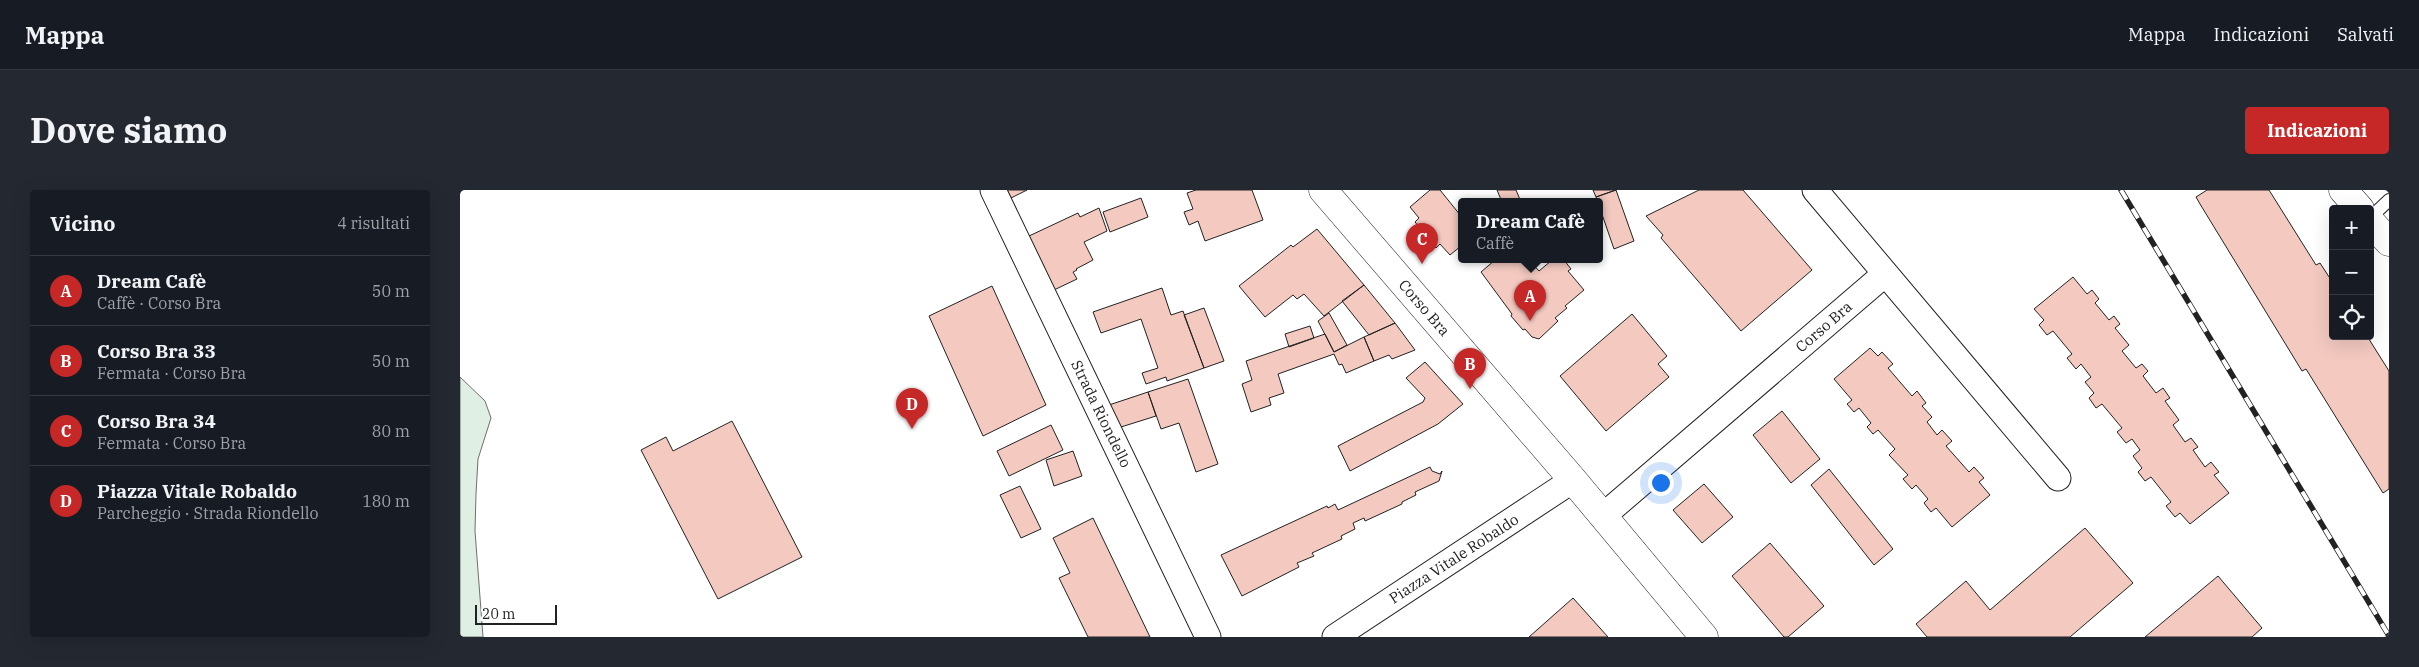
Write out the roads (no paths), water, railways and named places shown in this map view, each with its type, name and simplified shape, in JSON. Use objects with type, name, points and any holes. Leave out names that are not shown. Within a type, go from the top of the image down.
[{"type":"street","name":"Strada Riondello","points":[[993,190],[1208,637]]},
{"type":"street","name":"Corso Bra","points":[[1323,190],[1573,480],[1704,637]]},
{"type":"street","points":[[1815,190],[2058,478]]},
{"type":"street","points":[[2343,190],[2356,205]]},
{"type":"street","points":[[2374,224],[2389,242]]},
{"type":"street","name":"Corso Bra","points":[[1603,516],[1886,274]]},
{"type":"street","name":"Piazza Vitale Robaldo","points":[[1335,637],[1573,480]]},
{"type":"lane","points":[[2374,215],[2389,200]]},
{"type":"railway","points":[[2121,190],[2389,636]]},
{"type":"place","name":"Corso Bra 34","points":[[1422,264]]},
{"type":"place","name":"Dream Cafè","points":[[1530,321]]},
{"type":"place","name":"Corso Bra 33","points":[[1470,389]]},
{"type":"place","name":"Piazza Vitale Robaldo","points":[[912,429]]}]
